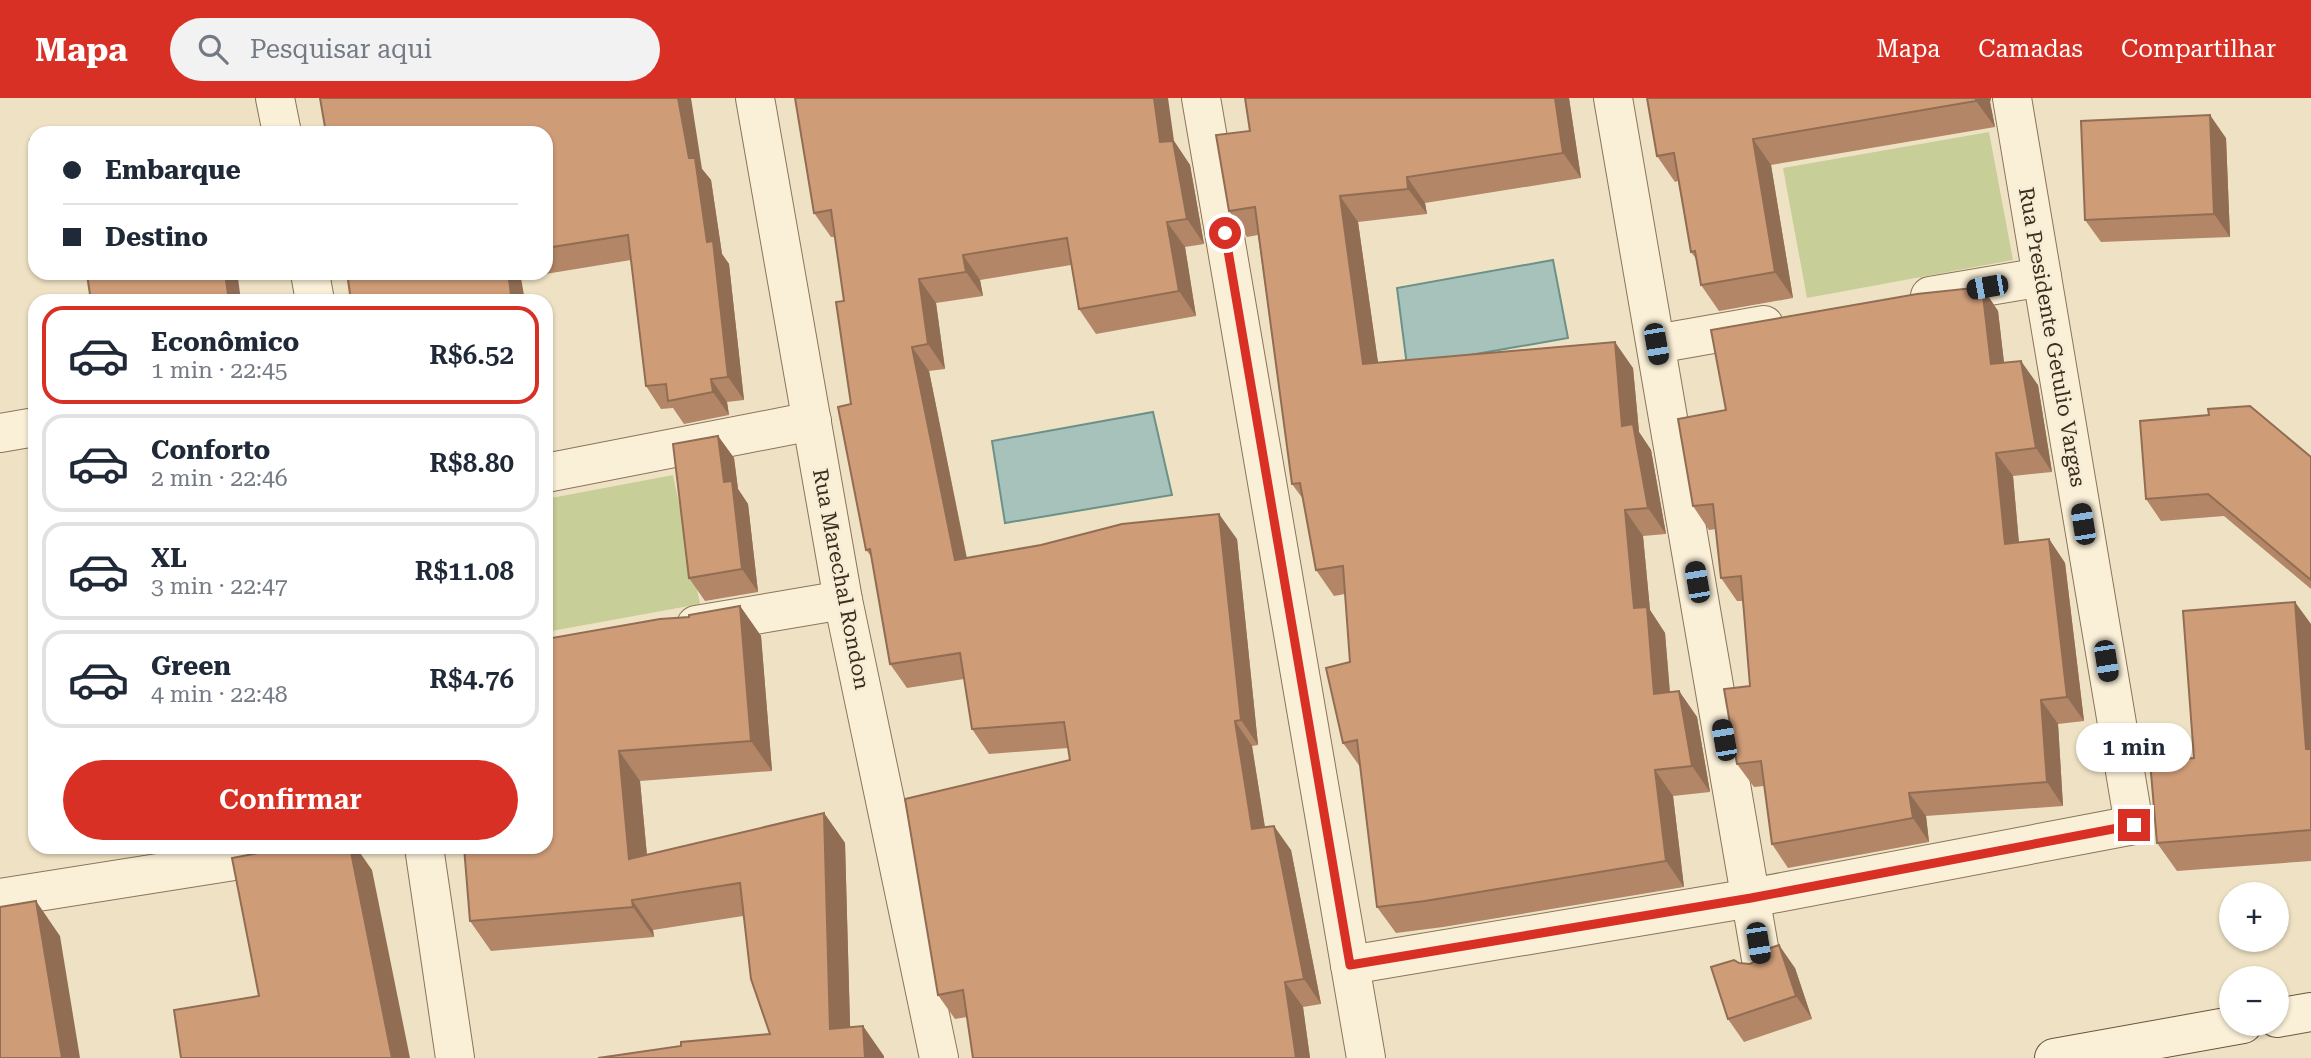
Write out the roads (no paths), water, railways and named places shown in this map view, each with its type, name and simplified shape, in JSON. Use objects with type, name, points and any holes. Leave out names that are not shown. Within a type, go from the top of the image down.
[{"type":"street","points":[[275,98],[281,126]]},
{"type":"street","name":"Rua Marechal Rondon","points":[[755,98],[843,600],[939,1058]]},
{"type":"street","points":[[1202,98],[1366,1058]]},
{"type":"street","points":[[1613,98],[1762,965]]},
{"type":"street","name":"Rua Presidente Getulio Vargas","points":[[1751,898],[2134,825],[2012,98]]},
{"type":"street","points":[[1890,303],[2042,277]]},
{"type":"street","points":[[1656,344],[1794,320]]},
{"type":"street","points":[[553,472],[812,421]]},
{"type":"street","points":[[0,433],[28,428]]},
{"type":"street","points":[[667,629],[843,600]]},
{"type":"street","points":[[0,898],[278,854]]},
{"type":"street","points":[[425,854],[455,1058]]},
{"type":"street","points":[[1350,965],[1751,898]]},
{"type":"street","points":[[2289,1016],[2311,1012]]},
{"type":"street","points":[[2054,1058],[2219,1028]]},
{"type":"water","points":[[1553,260],[1568,338],[1407,366],[1397,288]]},
{"type":"water","points":[[1153,412],[1172,495],[1005,523],[992,441]]}]
